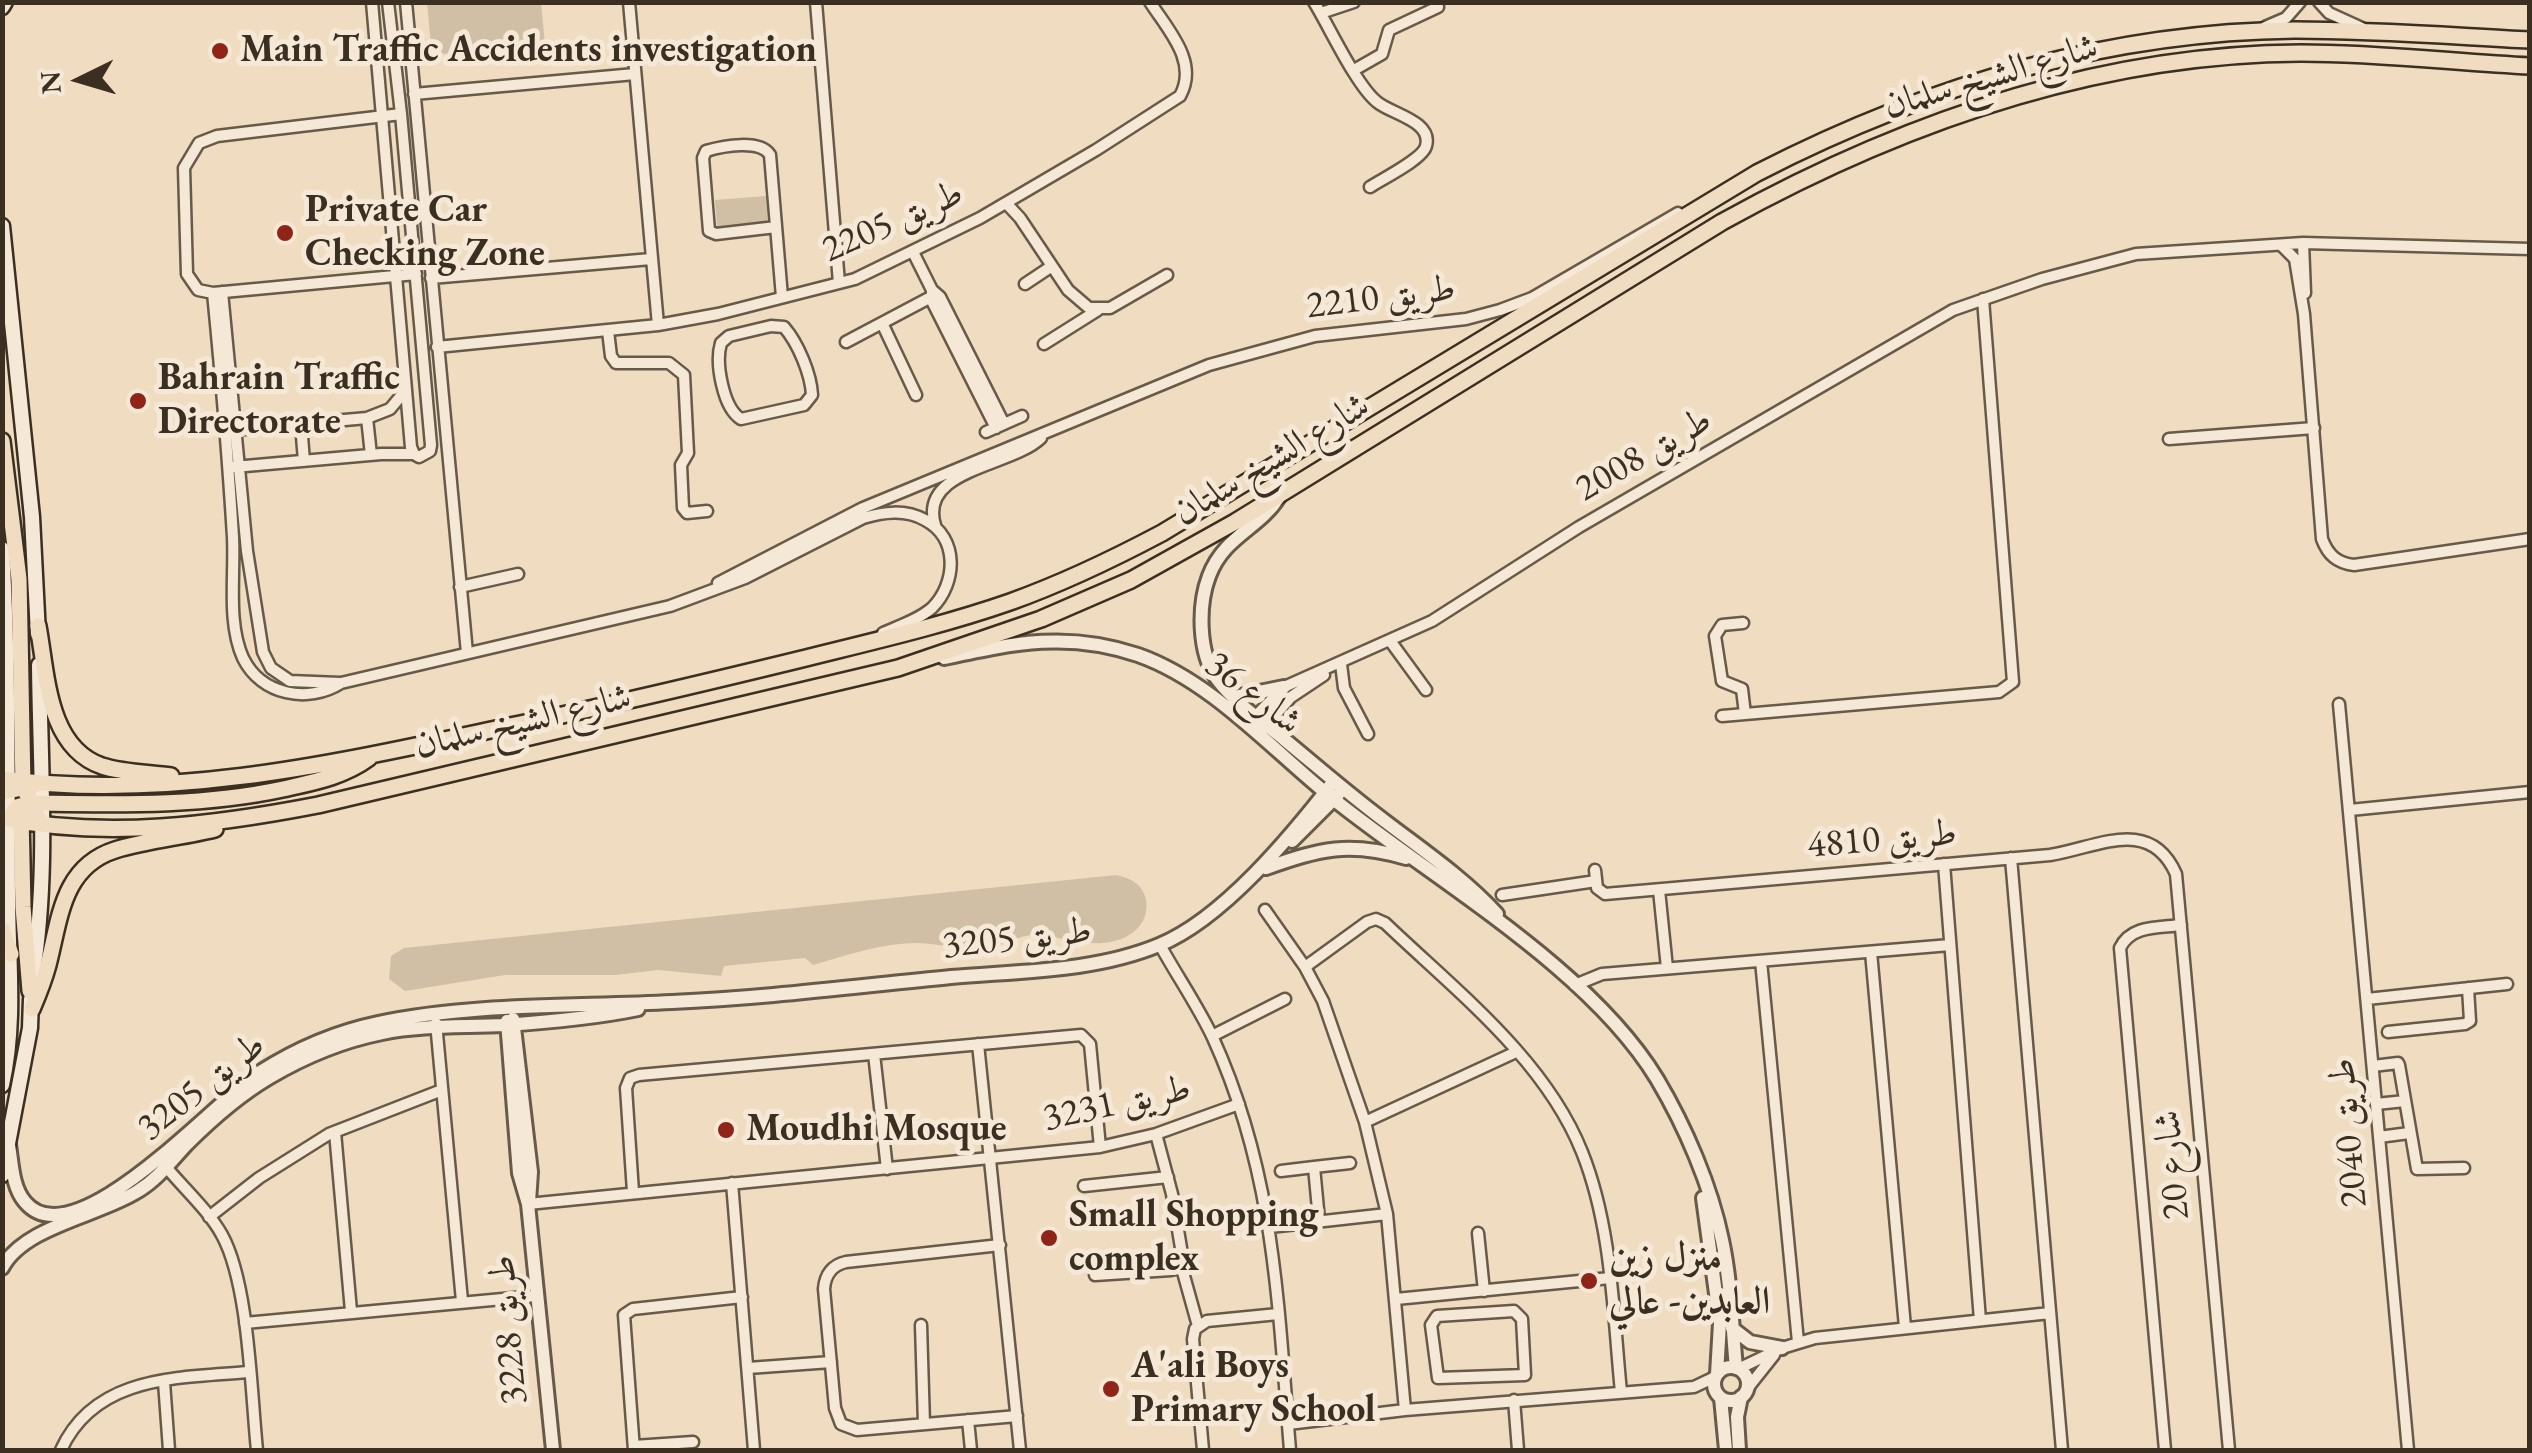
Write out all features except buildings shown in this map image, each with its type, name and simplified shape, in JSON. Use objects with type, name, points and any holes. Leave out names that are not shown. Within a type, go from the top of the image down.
[{"type":"main road","name":"شارع الشيخ سلمان","points":[[2530,40],[2372,32],[2238,33],[2088,53],[1942,92],[1818,142],[1714,198],[1162,533],[1098,566],[1010,602],[850,647],[626,702],[375,754],[205,781],[143,785],[40,782],[16,798],[41,824],[123,830],[256,817],[898,668],[1042,619],[1131,580],[1280,496],[1722,222],[1807,176],[1928,124],[2072,82],[2220,59],[2301,54],[2530,66]]},
{"type":"main road","points":[[2,226],[32,517],[40,782]]},
{"type":"main road","points":[[2,292],[11,308]]},
{"type":"main road","points":[[2,441],[19,579],[24,717],[8,899],[10,1024],[2,1085]]},
{"type":"main road","points":[[2,549],[9,657],[8,731],[32,1009]]},
{"type":"main road","points":[[38,626],[58,724],[78,753],[110,768],[205,781]]},
{"type":"main road","points":[[16,798],[167,804],[241,796],[322,780],[355,768],[375,754]]},
{"type":"main road","points":[[2,1175],[32,1009],[49,963],[53,933],[65,896],[82,870],[116,850],[180,838],[256,817]]},
{"type":"main road","points":[[30,991],[38,945],[41,824]]},
{"type":"main road","points":[[2,929],[11,954]]},
{"type":"street","points":[[372,2],[414,454]]},
{"type":"street","points":[[234,467],[371,455],[426,456],[431,445],[402,114],[388,2]]},
{"type":"street","points":[[406,2],[467,653]]},
{"type":"street","points":[[629,2],[658,325]]},
{"type":"street","points":[[816,2],[840,284]]},
{"type":"street","name":"طريق 2205","points":[[437,347],[658,325],[738,309],[840,284],[912,252],[1009,201],[1180,96],[1186,86],[1186,65],[1150,2]]},
{"type":"street","points":[[1354,2],[1317,8],[1372,97],[1418,125],[1427,140],[1419,156],[1370,187]]},
{"type":"street","points":[[2238,33],[2273,25],[2286,18],[2300,2]]},
{"type":"street","points":[[2319,2],[2329,14],[2372,32]]},
{"type":"street","points":[[1354,70],[1382,54],[1385,36],[1392,28],[1438,8]]},
{"type":"street","points":[[375,53],[385,56],[395,51]]},
{"type":"street","points":[[414,94],[634,74]]},
{"type":"street","points":[[402,114],[217,136],[192,150],[183,174],[186,274],[198,290],[217,293],[416,274]]},
{"type":"street","points":[[776,227],[716,234],[709,231],[703,158],[706,152],[759,145],[770,155],[782,297]]},
{"type":"street","name":"طريق 2210","points":[[686,600],[862,508],[1208,365],[1279,343],[1352,330],[1466,319],[1516,304],[1663,221],[1714,198]]},
{"type":"street","points":[[1009,201],[1020,210],[1020,218],[1074,296],[1098,310]]},
{"type":"street","points":[[2303,242],[2304,314]]},
{"type":"street","name":"طريق 2008","points":[[1257,725],[1284,687],[1432,622],[1579,528],[1936,320],[1983,299],[2042,278],[2136,254],[2303,242],[2530,248]]},
{"type":"street","points":[[2277,244],[2295,259],[2304,314],[2322,539],[2335,559],[2354,565],[2530,538]]},
{"type":"street","points":[[912,252],[931,294]]},
{"type":"street","points":[[431,278],[652,259]]},
{"type":"street","points":[[1025,284],[1052,266]]},
{"type":"street","points":[[1044,344],[1098,310],[1110,308],[1167,275]]},
{"type":"street","points":[[217,293],[234,467],[258,628],[267,662],[283,678],[298,683],[341,683]]},
{"type":"street","points":[[846,342],[931,294],[940,296],[953,332],[986,397],[995,428],[1022,416]]},
{"type":"street","points":[[1722,716],[1999,692],[2013,682],[1983,299]]},
{"type":"street","points":[[738,309],[745,333]]},
{"type":"street","points":[[882,323],[916,396]]},
{"type":"street","points":[[776,326],[788,331],[810,379],[810,400],[804,405],[747,419],[736,417],[728,404],[718,350],[724,338],[745,333],[776,326]]},
{"type":"street","points":[[608,330],[611,356],[616,363],[669,363],[684,375],[688,453],[682,465],[684,508],[687,513],[708,512]]},
{"type":"street","points":[[231,431],[368,418],[390,408],[406,390]]},
{"type":"street","points":[[368,418],[371,455]]},
{"type":"street","points":[[301,424],[304,461]]},
{"type":"street","points":[[2169,439],[2314,428]]},
{"type":"street","name":"طريق 2210","points":[[935,527],[933,504],[945,484],[1028,449],[1045,433]]},
{"type":"street","points":[[234,467],[236,629],[244,659],[267,685],[301,695],[322,692],[341,683]]},
{"type":"street","name":"شارع 36","points":[[1257,725],[1218,679],[1207,657],[1203,617],[1208,579],[1227,545],[1280,496]]},
{"type":"street","name":"طريق 2210","points":[[341,683],[686,600],[745,578],[863,518],[882,513],[903,513],[935,527]]},
{"type":"street","points":[[850,647],[920,617],[942,595],[952,565],[950,551],[935,527]]},
{"type":"street","points":[[233,539],[246,539]]},
{"type":"street","points":[[460,587],[518,574]]},
{"type":"street","points":[[1743,622],[1722,626],[1716,636],[1722,681],[1742,688],[1744,714]]},
{"type":"street","points":[[236,629],[245,632],[258,628]]},
{"type":"street","name":"شارع 36","points":[[898,668],[1040,640],[1110,646],[1170,668],[1257,725],[1415,861],[1519,938],[1610,1016],[1666,1094],[1722,1238],[1737,1369]]},
{"type":"street","points":[[1391,642],[1426,690]]},
{"type":"street","points":[[1339,665],[1344,688],[1368,734]]},
{"type":"street","name":"طريق 2008","points":[[1257,725],[1290,697],[1339,665]]},
{"type":"street","points":[[1235,697],[1284,687]]},
{"type":"street","name":"طريق 2040","points":[[2338,704],[2408,1450]]},
{"type":"street","name":"شارع 36","points":[[1334,791],[1454,874],[1519,938]]},
{"type":"street","name":"طريق 3205","points":[[9,1142],[16,1186],[25,1203],[47,1215],[83,1208],[106,1198],[162,1163],[267,1078],[329,1047],[383,1032],[497,1011],[589,1003],[669,1003],[1097,964],[1160,945],[1189,928],[1259,871],[1334,791]]},
{"type":"street","points":[[2350,810],[2530,792]]},
{"type":"street","name":"طريق 4810","points":[[1502,895],[1595,876],[1599,891],[1605,894],[2061,853],[2131,838],[2159,850],[2176,874]]},
{"type":"street","points":[[1259,871],[1332,847],[1358,847],[1415,861]]},
{"type":"street","points":[[2011,858],[2062,1450]]},
{"type":"street","points":[[1944,864],[1980,1320]]},
{"type":"street","name":"شارع 20","points":[[2176,874],[2229,1450]]},
{"type":"street","points":[[1659,890],[1666,968]]},
{"type":"street","points":[[1264,910],[1305,967],[1323,1001],[1365,1122],[1387,1214],[1405,1410]]},
{"type":"street","points":[[1305,967],[1367,922],[1385,922],[1516,1052],[1560,1110],[1582,1149],[1595,1188],[1610,1278],[1621,1392]]},
{"type":"street","points":[[2166,1450],[2120,948],[2126,936],[2136,931],[2182,925]]},
{"type":"street","points":[[1160,945],[1212,1036],[1239,1104],[1260,1177],[1270,1227],[1290,1450]]},
{"type":"street","points":[[1575,985],[1602,974],[1950,946]]},
{"type":"street","points":[[1871,952],[1906,1328]]},
{"type":"street","points":[[1761,961],[1798,1342]]},
{"type":"street","points":[[2367,998],[2507,984]]},
{"type":"street","points":[[2388,1032],[2465,1024],[2471,1015],[2468,988]]},
{"type":"street","points":[[1212,1036],[1285,999]]},
{"type":"street","name":"طريق 3205","points":[[436,1021],[511,1022],[604,1016],[669,1003]]},
{"type":"street","points":[[497,1011],[511,1022],[546,1007]]},
{"type":"street","points":[[436,1021],[462,1301]]},
{"type":"street","name":"طريق 3228","points":[[511,1022],[520,1173],[528,1204],[552,1450]]},
{"type":"street","points":[[633,1192],[626,1088],[633,1076],[1081,1036],[1087,1038],[1100,1147]]},
{"type":"street","points":[[978,1044],[1020,1450]]},
{"type":"street","points":[[1365,1122],[1516,1052]]},
{"type":"street","points":[[874,1054],[887,1169]]},
{"type":"street","points":[[2373,1066],[2398,1062],[2417,1169],[2464,1168]]},
{"type":"street","points":[[209,1217],[259,1178],[335,1132],[442,1090]]},
{"type":"street","points":[[2376,1104],[2404,1101]]},
{"type":"street","name":"طريق 3231","points":[[528,1204],[1100,1147],[1156,1134],[1239,1104]]},
{"type":"street","points":[[335,1132],[351,1311]]},
{"type":"street","points":[[2379,1137],[2410,1133]]},
{"type":"street","points":[[1156,1134],[1183,1254],[1180,1265],[1198,1326],[1193,1339],[1204,1450]]},
{"type":"street","name":"شارع 36","points":[[1686,1138],[1711,1242],[1720,1323],[1716,1375]]},
{"type":"street","points":[[1281,1171],[1350,1162]]},
{"type":"street","points":[[162,1163],[209,1217],[227,1248],[245,1323],[257,1450]]},
{"type":"street","name":"طريق 3205","points":[[2,1268],[16,1248],[33,1238],[110,1207],[154,1180],[162,1163]]},
{"type":"street","points":[[1314,1167],[1320,1220]]},
{"type":"street","points":[[1084,1186],[1168,1176]]},
{"type":"street","points":[[732,1184],[754,1450]]},
{"type":"street","points":[[1270,1227],[1387,1214]]},
{"type":"street","points":[[1478,1234],[1484,1290]]},
{"type":"street","points":[[1000,1245],[846,1262],[834,1267],[826,1277],[824,1289],[836,1414],[846,1428],[856,1430],[1017,1416]]},
{"type":"street","points":[[1094,1275],[1171,1270],[1180,1265]]},
{"type":"street","points":[[1396,1299],[1610,1278]]},
{"type":"street","points":[[245,1323],[535,1296]]},
{"type":"street","points":[[693,1442],[634,1448],[624,1315],[633,1309],[742,1297]]},
{"type":"street","points":[[1519,1313],[1524,1375],[1488,1378],[1438,1378],[1433,1320],[1438,1316],[1519,1313]]},
{"type":"street","points":[[1288,1424],[1405,1410],[1694,1386],[1726,1368],[1737,1369],[1798,1342],[2050,1313]]},
{"type":"street","points":[[1198,1326],[1212,1320],[1278,1314]]},
{"type":"street","points":[[921,1325],[924,1424]]},
{"type":"street","points":[[1732,1328],[1750,1342],[1782,1348]]},
{"type":"street","points":[[1694,1386],[1731,1401],[1744,1393],[1782,1348]]},
{"type":"street","points":[[748,1368],[831,1362]]},
{"type":"street","points":[[1737,1369],[1746,1378],[1737,1417],[1739,1450]]},
{"type":"street","points":[[61,1450],[75,1424],[97,1403],[135,1385],[249,1372]]},
{"type":"street","points":[[1716,1375],[1726,1450]]},
{"type":"street","points":[[1488,1378],[1491,1403]]},
{"type":"street","points":[[164,1382],[169,1450]]},
{"type":"street","points":[[1514,1400],[1518,1450]]},
{"type":"street","points":[[968,1420],[971,1450]]},
{"type":"shaded area","points":[[427,3],[541,3],[545,44],[432,55]]},
{"type":"shaded area","points":[[766,196],[768,223],[717,227],[715,200]]},
{"type":"shaded area","points":[[1116,875],[1140,887],[1147,907],[1134,932],[1107,943],[1033,935],[978,949],[905,944],[865,950],[813,965],[805,958],[724,966],[721,976],[658,970],[616,975],[505,975],[405,991],[389,979],[391,956],[404,948]]},
{"type":"place","name":"Main Traffic Accidents investigation","points":[[220,51]]},
{"type":"place","name":"Private Car Checking Zone","points":[[285,233]]},
{"type":"place","name":"Bahrain Traffic Directorate","points":[[138,401]]},
{"type":"place","name":"Moudhi Mosque","points":[[726,1130]]},
{"type":"place","name":"Small Shopping complex","points":[[1049,1238]]},
{"type":"place","name":"منزل زين العابدين- عالي","points":[[1589,1281]]},
{"type":"place","name":"A'ali Boys Primary School","points":[[1111,1389]]}]
